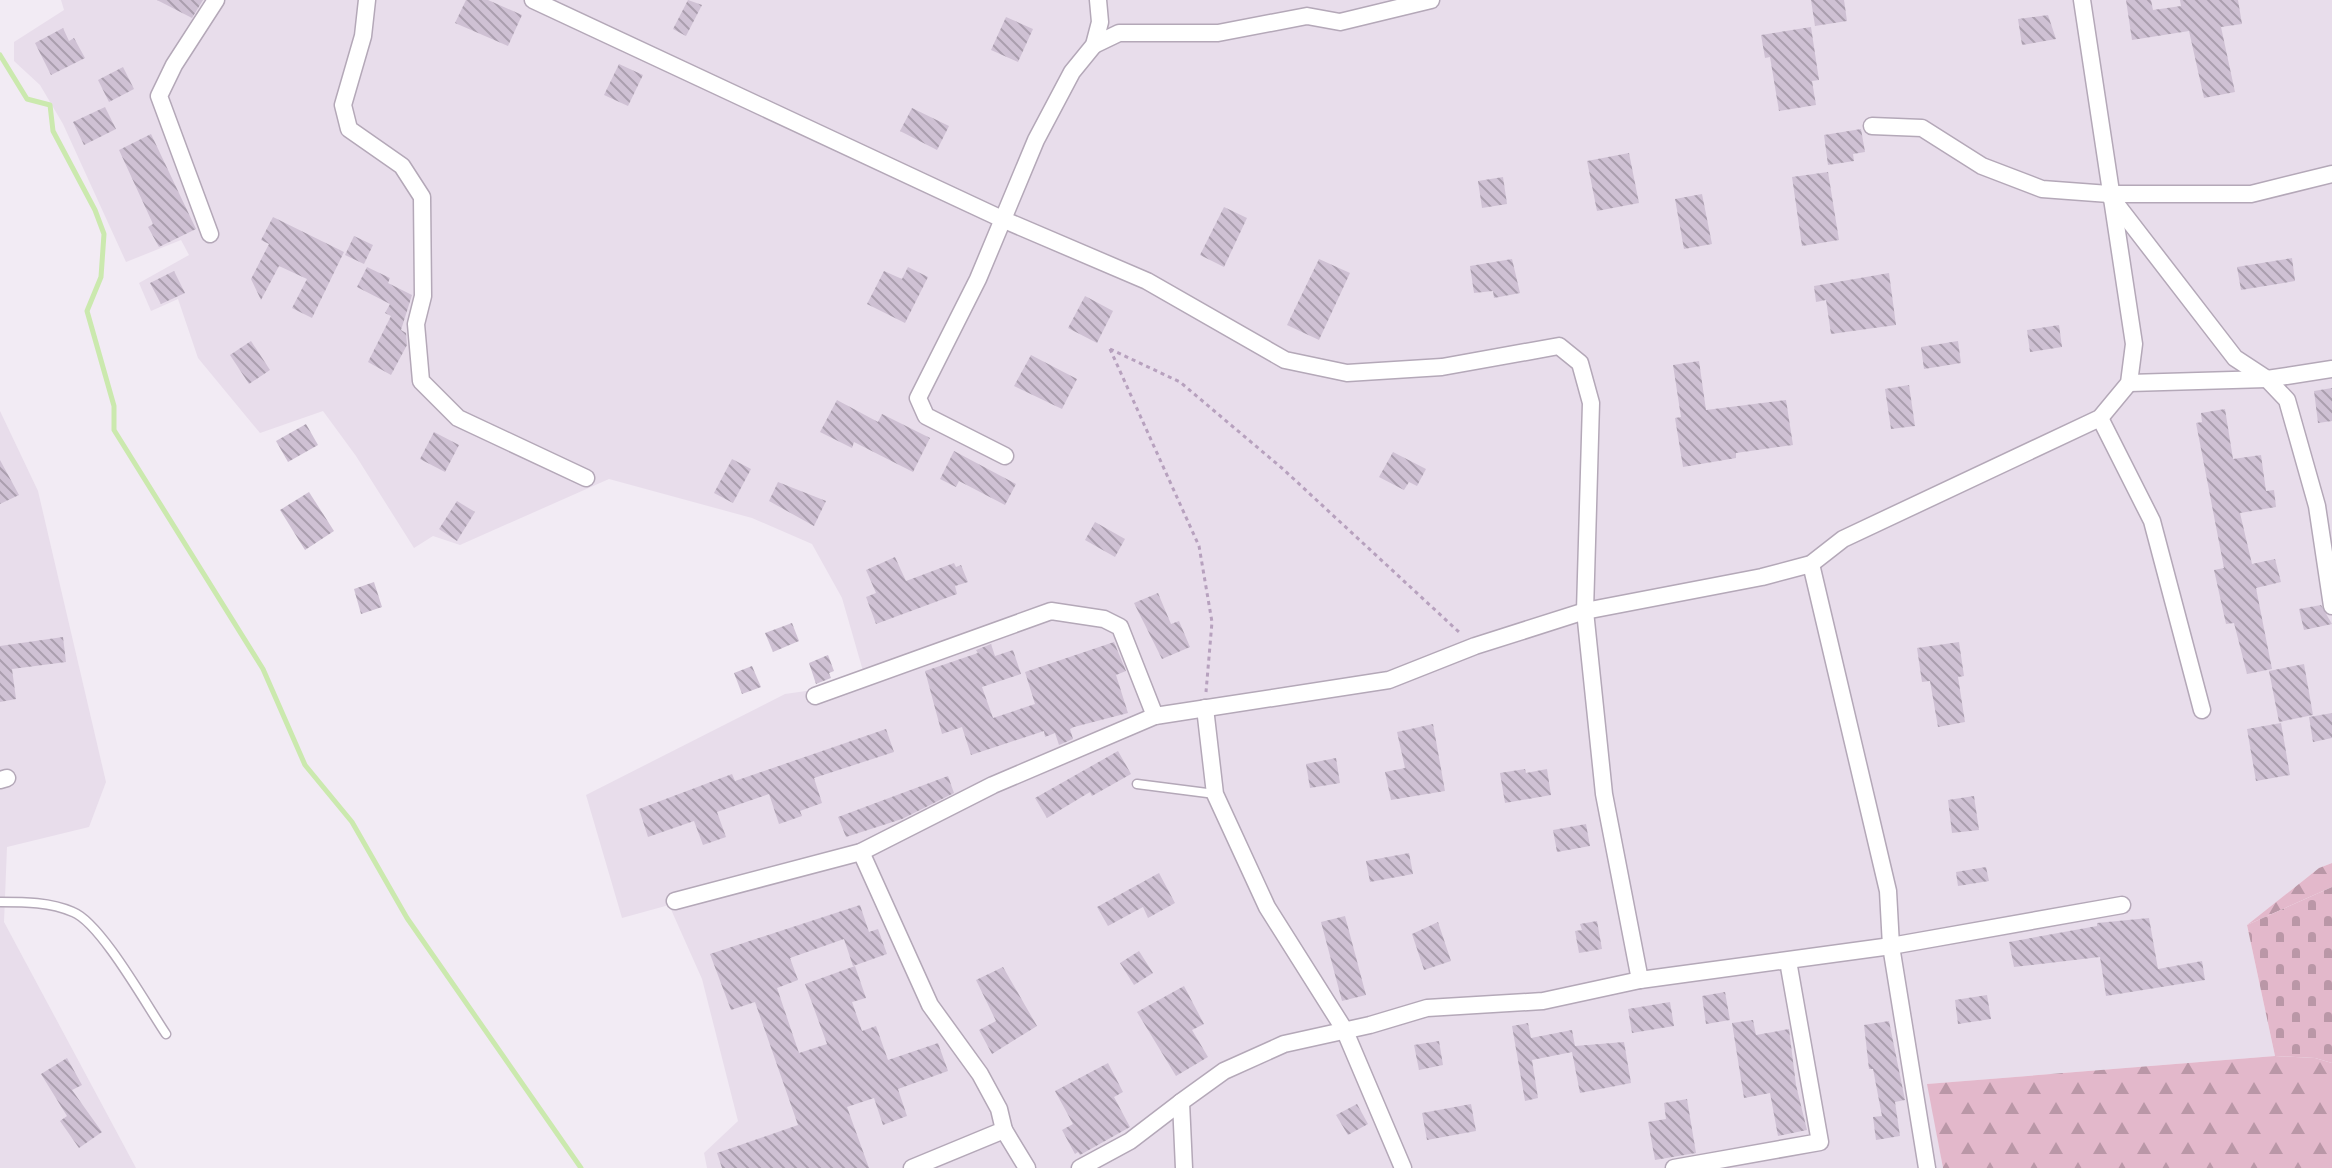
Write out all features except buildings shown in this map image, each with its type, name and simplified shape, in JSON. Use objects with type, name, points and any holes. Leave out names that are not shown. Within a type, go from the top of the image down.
[{"type":"street","points":[[210,234],[159,96],[174,65],[216,0]]},
{"type":"street","points":[[533,0],[1002,219],[1147,281],[1285,360],[1347,373],[1442,367],[1559,346],[1580,363],[1591,403],[1585,611],[1604,794],[1640,980]]},
{"type":"street","points":[[1005,456],[926,416],[918,398],[978,279],[1048,117],[1072,72],[1094,45],[1100,22],[1098,0]]},
{"type":"street","points":[[1094,45],[1119,33],[1218,33],[1307,16],[1340,22],[1431,0]]},
{"type":"street","points":[[675,901],[861,852],[993,785],[1155,716],[1389,680],[1475,646],[1585,611],[1762,577],[1811,564],[1843,539],[2100,418],[2129,383],[2134,344],[2082,0]]},
{"type":"street","points":[[364,1],[363,36],[343,105],[349,129],[402,166],[422,197],[423,296],[416,324],[421,381],[458,418],[586,478]]},
{"type":"street","points":[[1872,126],[1922,128],[1982,166],[2042,189],[2109,194],[2251,194],[2332,174]]},
{"type":"street","points":[[2109,194],[2235,358],[2267,379],[2287,400],[2317,506],[2332,606]]},
{"type":"street","points":[[2129,383],[2267,379],[2332,369]]},
{"type":"street","points":[[2100,418],[2152,521],[2202,710]]},
{"type":"street","points":[[1811,564],[1888,891],[1891,946],[1927,1168]]},
{"type":"street","points":[[815,696],[1051,611],[1104,619],[1120,627],[1155,716]]},
{"type":"street","points":[[1205,708],[1215,794],[1267,907],[1344,1029],[1403,1168]]},
{"type":"street","points":[[861,852],[930,1005],[980,1074],[999,1109],[1004,1130],[1027,1168]]},
{"type":"street","points":[[1080,1168],[1130,1141],[1224,1071],[1284,1044],[1427,1008],[1543,1001],[1640,980],[1891,946],[2122,905]]},
{"type":"street","points":[[1674,1168],[1820,1142],[1788,961]]},
{"type":"street","points":[[1181,1102],[1184,1168]]},
{"type":"street","points":[[912,1168],[1004,1130]]},
{"type":"lane","points":[[1137,784],[1215,794]]},
{"type":"lane","points":[[0,902],[40,903],[76,912],[94,926],[166,1034]]},
{"type":"path","points":[[1205,708],[1212,622],[1199,546],[1110,349],[1180,382],[1283,469],[1475,646]]},
{"type":"shaded area","points":[[61,0],[2332,0],[2332,863],[2319,868],[2247,925],[2275,1056],[1928,1084],[1943,1168],[707,1168],[704,1153],[738,1121],[702,979],[669,905],[622,918],[586,795],[785,694],[813,690],[863,671],[842,598],[812,544],[752,518],[609,479],[460,545],[433,536],[414,548],[356,456],[323,411],[260,433],[198,358],[178,299],[151,311],[139,283],[189,255],[181,240],[126,262],[63,124],[40,85],[14,61],[14,42],[64,10]]},
{"type":"shaded area","points":[[0,411],[38,491],[106,782],[89,827],[7,847],[4,922],[136,1168],[0,1168]]},
{"type":"green space","points":[[2332,863],[2332,887],[2247,925],[2319,868]]},
{"type":"green space","points":[[2332,887],[2332,1063],[2315,1058],[2275,1056],[2247,925]]},
{"type":"green space","points":[[2275,1056],[2315,1058],[2332,1063],[2332,1168],[1943,1168],[1927,1084]]},
{"type":"waterway","points":[[0,55],[27,99],[50,105],[53,131],[95,210],[104,234],[101,277],[87,311],[114,406],[114,430],[263,669],[305,765],[352,822],[407,918],[581,1168]]}]
